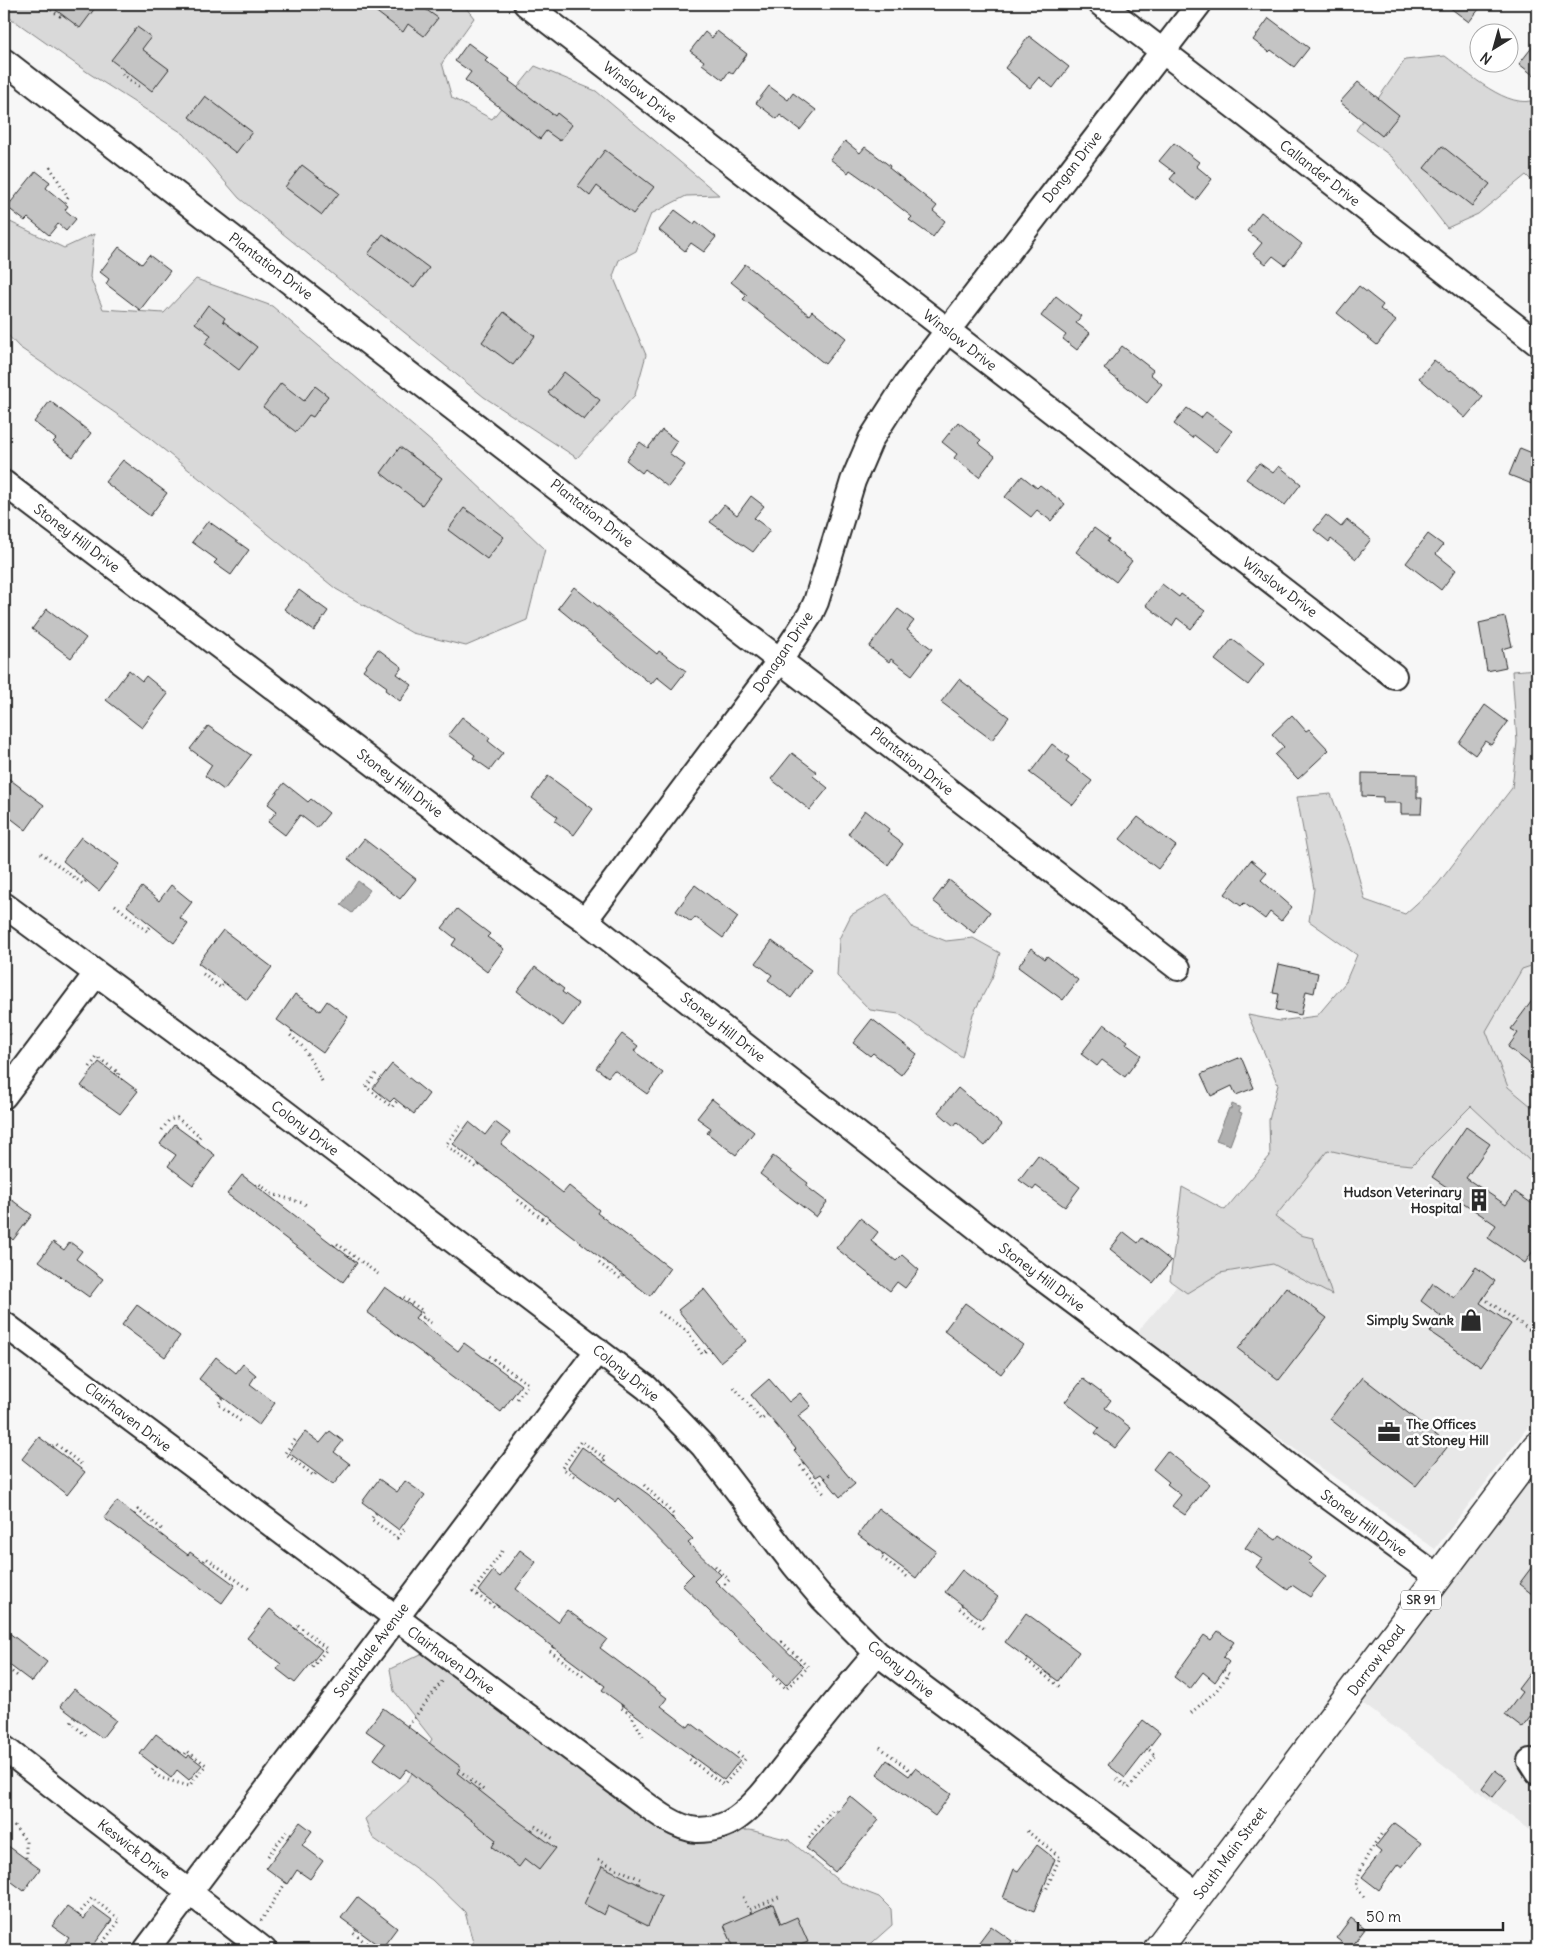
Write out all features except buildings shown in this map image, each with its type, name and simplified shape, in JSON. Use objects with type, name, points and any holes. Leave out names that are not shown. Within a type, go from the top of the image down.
[{"type":"main road","name":"Darrow Road","points":[[1304,1755],[1537,1446]]},
{"type":"main road","name":"South Main Street","points":[[1157,1950],[1304,1755]]},
{"type":"street","name":"Winslow Drive","points":[[526,4],[1394,676]]},
{"type":"street","name":"Callander Drive","points":[[1101,4],[1537,344]]},
{"type":"street","name":"Dongan Drive","points":[[947,331],[1199,4]]},
{"type":"street","name":"Plantation Drive","points":[[4,61],[1178,968]]},
{"type":"street","name":"Donagan Drive","points":[[585,920],[780,659],[810,615],[816,602],[853,481],[870,439],[904,386],[947,331]]},
{"type":"street","name":"Stoney Hill Drive","points":[[4,483],[518,873],[585,920],[880,1149],[935,1195],[1025,1265],[1220,1411],[1320,1490],[1438,1577]]},
{"type":"street","name":"Colony Drive","points":[[4,905],[271,1102],[648,1388],[671,1410],[733,1482],[795,1566],[822,1598],[877,1653],[1160,1864],[1198,1895]]},
{"type":"street","points":[[4,1096],[96,974]]},
{"type":"street","name":"Clairhaven Drive","points":[[4,1324],[296,1542],[394,1618],[625,1789],[670,1820],[687,1828],[698,1830],[720,1827],[736,1819],[755,1803],[840,1695],[877,1653]]},
{"type":"street","name":"Southdale Avenue","points":[[146,1950],[394,1618],[598,1350]]},
{"type":"street","name":"Keswick Drive","points":[[4,1748],[257,1944]]},
{"type":"path","points":[[43,4],[60,16],[62,14]]},
{"type":"path","points":[[125,70],[122,74],[140,87]]},
{"type":"path","points":[[50,167],[68,197],[66,203]]},
{"type":"path","points":[[4,820],[8,816]]},
{"type":"path","points":[[41,853],[83,884],[86,881]]},
{"type":"path","points":[[115,905],[147,931],[151,926]]},
{"type":"path","points":[[203,974],[221,988],[225,983]]},
{"type":"path","points":[[4,1020],[11,1036]]},
{"type":"path","points":[[292,1031],[290,1035],[303,1047],[315,1065],[322,1081]]},
{"type":"path","points":[[90,1067],[97,1057],[120,1073],[118,1076]]},
{"type":"path","points":[[376,1074],[366,1087],[392,1107],[397,1101]]},
{"type":"path","points":[[162,1130],[169,1120],[177,1118],[200,1136],[196,1141]]},
{"type":"path","points":[[460,1126],[446,1145],[477,1168],[480,1164]]},
{"type":"path","points":[[256,1186],[258,1183],[272,1194],[308,1206]]},
{"type":"path","points":[[518,1200],[547,1222],[550,1217]]},
{"type":"path","points":[[334,1246],[336,1243],[378,1274]]},
{"type":"path","points":[[599,1262],[621,1279],[623,1276]]},
{"type":"path","points":[[400,1298],[402,1296],[423,1311],[419,1314],[432,1323]]},
{"type":"path","points":[[1483,1298],[1530,1330]]},
{"type":"path","points":[[659,1312],[674,1320],[687,1331],[702,1354],[709,1348]]},
{"type":"path","points":[[421,1323],[424,1318]]},
{"type":"path","points":[[487,1360],[489,1356],[528,1384],[517,1399]]},
{"type":"path","points":[[734,1387],[761,1420],[767,1415]]},
{"type":"path","points":[[222,1398],[218,1404],[243,1423]]},
{"type":"path","points":[[294,1440],[284,1453],[314,1476],[316,1473]]},
{"type":"path","points":[[574,1476],[562,1468],[581,1442],[606,1459],[603,1462]]},
{"type":"path","points":[[53,1447],[56,1444],[81,1464]]},
{"type":"path","points":[[804,1463],[800,1465],[826,1496]]},
{"type":"path","points":[[817,1485],[830,1474]]},
{"type":"path","points":[[644,1485],[674,1515],[672,1518]]},
{"type":"path","points":[[135,1514],[138,1510],[162,1528]]},
{"type":"path","points":[[376,1513],[372,1519],[397,1538],[406,1527]]},
{"type":"path","points":[[497,1605],[495,1608],[472,1592],[504,1550]]},
{"type":"path","points":[[883,1554],[881,1557],[910,1578]]},
{"type":"path","points":[[204,1562],[206,1558],[249,1589]]},
{"type":"path","points":[[715,1566],[729,1580],[722,1587]]},
{"type":"path","points":[[962,1605],[959,1608],[986,1630]]},
{"type":"path","points":[[295,1629],[298,1625],[328,1649],[311,1669]]},
{"type":"path","points":[[773,1676],[786,1689],[808,1667],[782,1642],[780,1644]]},
{"type":"path","points":[[553,1647],[550,1651],[586,1678]]},
{"type":"path","points":[[1027,1658],[1025,1660],[1060,1687]]},
{"type":"path","points":[[408,1726],[456,1663]]},
{"type":"path","points":[[4,1664],[19,1677]]},
{"type":"path","points":[[1191,1713],[1216,1691],[1228,1674],[1223,1670]]},
{"type":"path","points":[[622,1705],[620,1706],[631,1715],[643,1736]]},
{"type":"path","points":[[1534,1719],[1537,1715]]},
{"type":"path","points":[[75,1718],[71,1724],[89,1738]]},
{"type":"path","points":[[880,1747],[912,1772]]},
{"type":"path","points":[[1117,1779],[1129,1788],[1156,1754],[1148,1749]]},
{"type":"path","points":[[156,1766],[152,1771],[161,1778],[189,1786],[206,1765],[187,1751],[184,1756]]},
{"type":"path","points":[[692,1756],[689,1759],[724,1785],[745,1759],[735,1752]]},
{"type":"path","points":[[459,1770],[486,1792]]},
{"type":"path","points":[[809,1838],[833,1808],[837,1812]]},
{"type":"path","points":[[14,1826],[26,1840],[26,1858]]},
{"type":"path","points":[[532,1830],[535,1826],[555,1840]]},
{"type":"path","points":[[268,1856],[287,1831],[291,1834]]},
{"type":"path","points":[[1027,1832],[1060,1856],[1046,1890],[1043,1889]]},
{"type":"path","points":[[1364,1897],[1357,1888],[1358,1874],[1373,1846],[1382,1833],[1384,1835]]},
{"type":"path","points":[[598,1860],[640,1879],[638,1884]]},
{"type":"path","points":[[257,1944],[286,1882]]},
{"type":"path","points":[[743,1896],[750,1912],[782,1896]]},
{"type":"path","points":[[78,1915],[92,1898],[120,1920],[97,1950]]},
{"type":"path","points":[[356,1930],[354,1933],[370,1946]]},
{"type":"path","points":[[1012,1950],[1020,1939]]},
{"type":"shaded area","points":[[8,4],[463,4],[474,18],[442,63],[452,98],[492,119],[535,66],[596,91],[719,195],[686,196],[651,214],[636,251],[619,260],[613,276],[646,355],[635,395],[577,458],[484,397],[239,198],[184,134],[90,74],[9,17]]},
{"type":"shaded area","points":[[1445,56],[1476,80],[1501,95],[1526,102],[1537,99],[1537,186],[1526,175],[1478,214],[1447,228],[1392,157],[1356,130],[1405,60]]},
{"type":"shaded area","points":[[4,219],[64,248],[94,234],[90,277],[103,309],[164,313],[196,279],[272,306],[433,443],[545,549],[527,620],[466,646],[412,633],[336,589],[137,428],[19,347],[4,331]]},
{"type":"shaded area","points":[[1537,669],[1537,964],[1522,969],[1486,1031],[1508,1087],[1537,1111],[1537,1158],[1531,1162],[1471,1106],[1412,1165],[1380,1162],[1328,1150],[1275,1217],[1300,1235],[1313,1238],[1332,1295],[1273,1264],[1220,1273],[1187,1293],[1170,1281],[1182,1187],[1225,1210],[1270,1156],[1269,1120],[1278,1085],[1248,1015],[1279,1021],[1317,1016],[1345,983],[1357,955],[1309,921],[1314,889],[1297,797],[1331,794],[1350,846],[1365,900],[1405,914],[1437,885],[1512,788],[1517,742],[1512,671]]},
{"type":"shaded area","points":[[358,881],[370,890],[352,913],[341,905]]},
{"type":"shaded area","points":[[887,894],[913,928],[946,941],[973,938],[1000,953],[992,978],[973,1014],[962,1057],[899,1014],[870,1010],[837,976],[839,939],[851,915]]},
{"type":"shaded area","points":[[1537,948],[1537,1415],[1435,1549],[1135,1335],[1330,1107]]},
{"type":"shaded area","points":[[1232,1104],[1241,1108],[1239,1112],[1242,1113],[1230,1145],[1216,1140]]},
{"type":"shaded area","points":[[1530,1466],[1537,1472],[1537,1836],[1357,1699]]},
{"type":"shaded area","points":[[423,1653],[665,1833],[750,1830],[789,1840],[840,1882],[879,1897],[891,1909],[892,1925],[864,1950],[475,1950],[465,1912],[432,1880],[373,1838],[365,1819],[408,1780],[432,1739],[394,1691],[390,1669]]},
{"type":"place","name":"Hudson Veterinary Hospital","points":[[1479,1200]]},
{"type":"place","name":"Simply Swank","points":[[1471,1320]]},
{"type":"place","name":"The Offices at Stoney Hill","points":[[1389,1432]]}]
